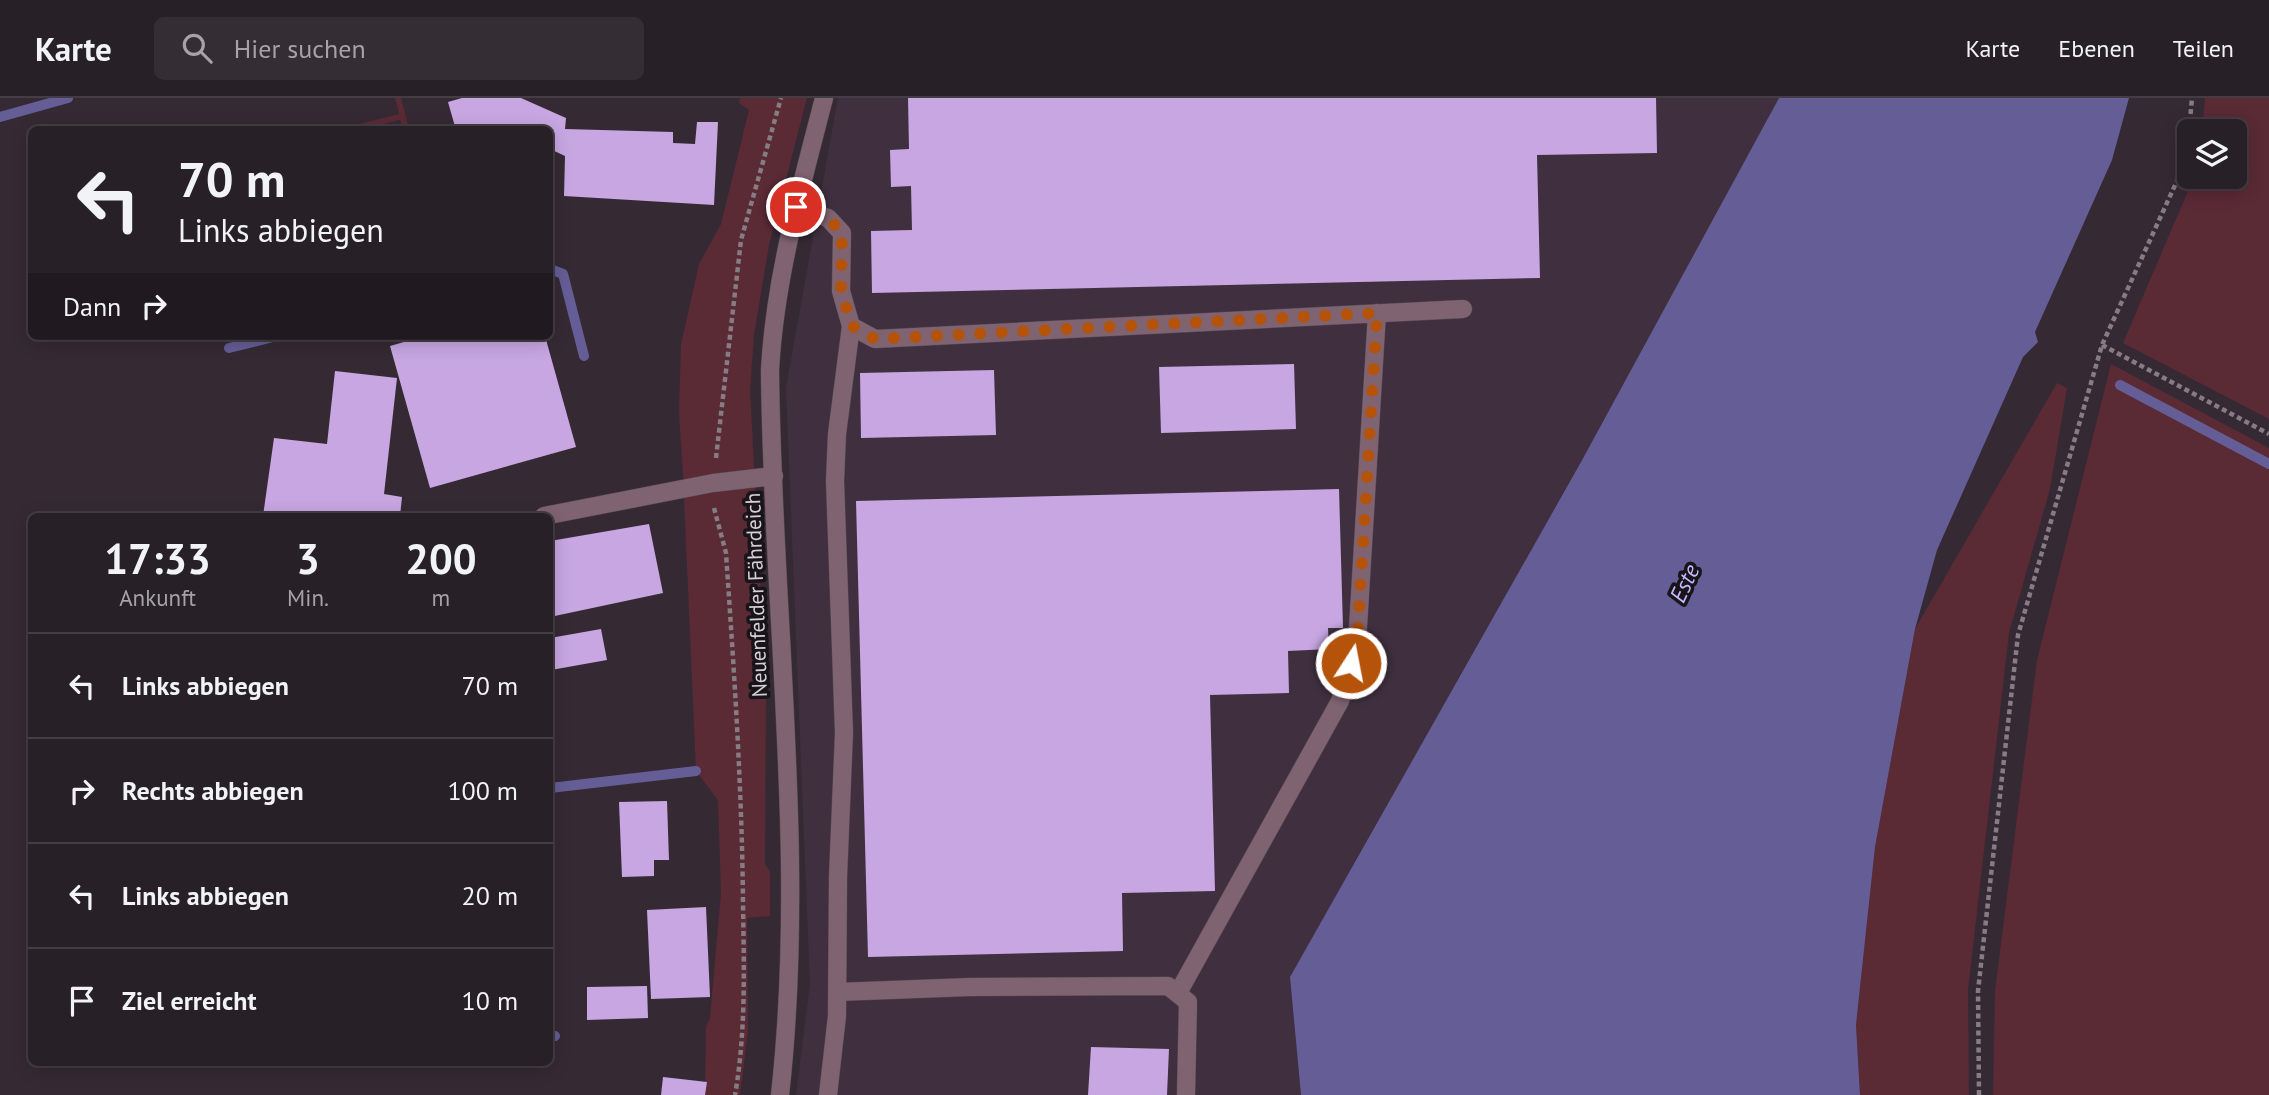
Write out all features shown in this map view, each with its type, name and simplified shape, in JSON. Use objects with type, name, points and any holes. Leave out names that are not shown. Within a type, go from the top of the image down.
[{"type":"street","name":"Neuenfelder Fährdeich","points":[[780,1095],[787,1016],[789,883],[770,408],[772,328],[796,207],[824,98]]},
{"type":"street","points":[[796,207],[828,218],[842,233],[841,291],[852,326],[837,435],[835,481],[844,733],[838,877],[837,992],[828,1095]]},
{"type":"street","points":[[852,326],[875,339],[1463,309]]},
{"type":"street","points":[[1178,993],[1340,701],[1357,644],[1377,313]]},
{"type":"street","points":[[553,514],[713,484],[774,476]]},
{"type":"street","points":[[837,992],[970,987],[1168,986],[1188,1002],[1185,1095]]},
{"type":"path","points":[[735,1095],[743,1012],[743,859],[726,553],[713,507],[713,484],[741,240],[781,98]]},
{"type":"path","points":[[2190,119],[2192,98]]},
{"type":"path","points":[[1979,1095],[1978,991],[2018,635],[2102,345],[2177,181]]},
{"type":"path","points":[[2102,345],[2269,433]]},
{"type":"shaded area","points":[[395,98],[401,98],[408,126],[402,126],[400,120],[375,126],[352,126],[399,114]]},
{"type":"shaded area","points":[[740,98],[807,98],[769,245],[754,335],[750,390],[766,690],[765,864],[770,872],[770,916],[747,918],[748,1031],[740,1095],[705,1095],[706,1027],[710,1018],[721,893],[718,800],[696,771],[679,412],[681,344],[699,264],[721,224],[749,110],[739,103]]},
{"type":"shaded area","points":[[838,98],[1779,98],[1581,462],[1290,977],[1301,1095],[796,1095],[810,984],[786,388]]},
{"type":"shaded area","points":[[2205,98],[2269,98],[2269,419],[2123,343],[2189,189],[2247,189],[2247,119],[2203,119]]},
{"type":"shaded area","points":[[2111,364],[2269,448],[2269,1095],[1993,1095],[1995,991],[2037,660]]},
{"type":"shaded area","points":[[2057,383],[2067,388],[2050,489],[2009,633],[1968,990],[1969,1095],[1860,1095],[1856,1025],[1875,847],[1915,629]]},
{"type":"water","name":"Este","points":[[1779,98],[2129,98],[2112,160],[2035,332],[2038,342],[2023,357],[1937,550],[1915,629],[1875,847],[1856,1025],[1860,1095],[1301,1095],[1290,977],[1581,462]]},
{"type":"building","points":[[462,98],[521,98],[566,118],[565,129],[673,132],[673,143],[695,144],[697,122],[718,122],[714,205],[564,196],[565,156],[553,150],[553,126],[455,126],[448,102]]},
{"type":"building","points":[[908,98],[1656,98],[1657,153],[1537,155],[1540,278],[872,293],[871,231],[912,230],[911,186],[891,187],[890,150],[909,149]]},
{"type":"building","points":[[411,340],[546,340],[576,447],[430,488],[390,346]]},
{"type":"building","points":[[1294,364],[1296,429],[1161,433],[1159,367]]},
{"type":"building","points":[[994,370],[996,435],[861,438],[860,373]]},
{"type":"building","points":[[335,371],[397,378],[384,494],[402,497],[400,513],[263,513],[274,438],[327,444]]},
{"type":"building","points":[[1339,489],[1343,628],[1328,628],[1329,649],[1288,651],[1289,693],[1210,695],[1215,891],[1122,893],[1123,951],[868,957],[856,501]]},
{"type":"building","points":[[649,524],[663,593],[553,616],[553,540]]},
{"type":"building","points":[[601,629],[607,660],[553,670],[553,637]]},
{"type":"building","points":[[667,801],[669,860],[654,860],[654,876],[622,877],[619,802]]},
{"type":"building","points":[[706,907],[710,997],[651,999],[647,910]]},
{"type":"building","points":[[647,986],[648,1018],[587,1020],[587,987]]},
{"type":"building","points":[[1091,1047],[1169,1049],[1167,1095],[1088,1095]]},
{"type":"building","points":[[663,1077],[707,1082],[705,1095],[661,1095]]},
{"type":"waterway","points":[[0,117],[68,98]]},
{"type":"waterway","points":[[553,270],[563,274],[584,356]]},
{"type":"waterway","points":[[229,348],[261,340]]},
{"type":"waterway","points":[[2120,385],[2269,464]]},
{"type":"waterway","points":[[553,788],[696,771]]},
{"type":"route","points":[[796,207],[828,218],[842,233],[841,291],[852,326],[875,339],[1377,313],[1357,644],[1351,663]]}]
